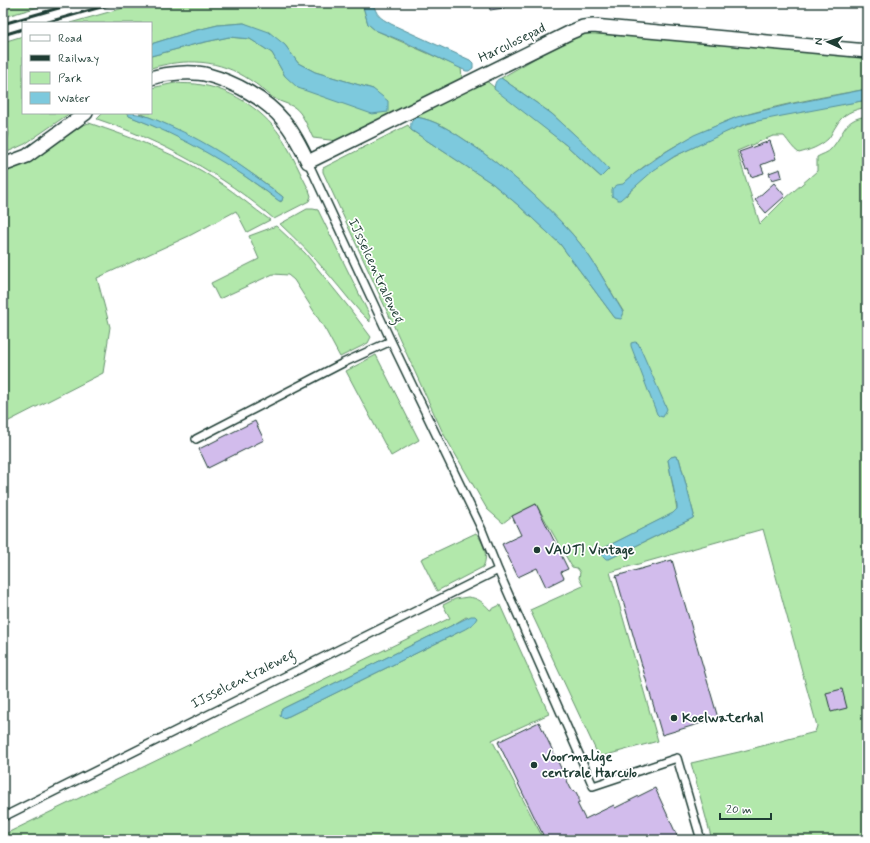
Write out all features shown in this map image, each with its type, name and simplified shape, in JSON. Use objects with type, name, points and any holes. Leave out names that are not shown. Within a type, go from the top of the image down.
[{"type":"street","name":"Harculosepad","points":[[308,162],[583,27],[593,26],[867,51]]},
{"type":"street","name":"IJsselcentraleweg","points":[[152,78],[178,73],[207,75],[236,85],[262,100],[284,120],[308,162]]},
{"type":"street","points":[[3,165],[27,156],[85,114]]},
{"type":"lane","name":"IJsselcentraleweg","points":[[308,162],[391,342],[482,530],[498,570],[594,786],[677,758],[702,840]]},
{"type":"lane","points":[[196,439],[343,363],[391,342]]},
{"type":"lane","name":"IJsselcentraleweg","points":[[3,816],[498,570]]},
{"type":"green space","points":[[3,3],[53,3],[3,17]]},
{"type":"green space","points":[[141,3],[362,3],[368,24],[375,30],[461,68],[462,78],[392,115],[338,141],[313,138],[305,121],[294,107],[275,99],[256,84],[238,73],[214,64],[202,62],[177,63],[152,68],[152,56],[229,37],[250,39],[272,53],[285,76],[373,89],[315,72],[298,63],[285,45],[244,23],[218,25],[152,44],[152,22],[74,22]]},
{"type":"green space","points":[[592,32],[867,54],[867,89],[755,112],[730,120],[691,137],[655,158],[623,184],[626,196],[648,174],[665,162],[712,138],[740,126],[791,113],[867,100],[867,107],[845,115],[828,139],[811,149],[799,153],[784,136],[773,136],[737,151],[760,224],[786,198],[817,171],[817,157],[830,150],[845,128],[853,120],[867,116],[867,840],[712,840],[691,763],[815,732],[817,726],[763,529],[610,572],[658,741],[599,757],[530,610],[583,586],[579,578],[580,572],[577,568],[572,567],[536,504],[512,516],[503,523],[487,509],[443,433],[323,172],[323,168],[408,125],[411,130],[493,184],[518,205],[560,244],[615,318],[623,315],[623,311],[580,244],[535,196],[508,172],[465,140],[436,123],[416,117],[422,110],[484,79],[566,145],[601,177],[608,169],[577,137],[552,114],[501,78],[570,38]],"holes":[[[675,456],[679,458],[694,515],[693,518],[609,559],[602,549],[674,513],[677,509],[668,460]]]},
{"type":"green space","points":[[22,36],[22,114],[69,114],[25,144],[3,154],[3,142],[7,140],[9,132],[8,127],[3,121],[3,42]]},
{"type":"green space","points":[[175,83],[196,84],[226,92],[249,104],[269,121],[284,141],[309,190],[311,196],[309,201],[274,219],[234,187],[190,160],[168,148],[97,119],[102,114],[128,114],[129,116],[169,132],[235,169],[281,202],[283,197],[232,160],[195,139],[141,114],[152,114],[152,88]]},
{"type":"green space","points":[[89,123],[173,155],[204,172],[270,220],[247,232],[236,211],[189,236],[97,278],[110,327],[103,373],[3,424],[3,172],[23,165],[83,125]]},
{"type":"green space","points":[[307,209],[318,210],[368,312],[370,322],[299,242],[280,224]]},
{"type":"green space","points":[[276,226],[305,253],[347,305],[371,337],[368,343],[340,357],[310,305],[294,280],[288,275],[273,274],[219,299],[211,283],[259,259],[249,236]]},
{"type":"green space","points":[[376,355],[419,440],[391,456],[346,371]]},
{"type":"green space","points":[[476,533],[481,540],[485,553],[485,562],[483,567],[437,591],[421,559]]},
{"type":"green space","points":[[468,597],[475,598],[490,610],[500,605],[549,714],[492,740],[544,840],[3,840],[3,835],[450,618],[443,605],[455,599]],"holes":[[[466,617],[476,621],[457,633],[283,718],[281,710],[284,708],[453,625]]]},
{"type":"water","points":[[362,3],[373,3],[377,14],[384,20],[470,60],[473,63],[473,68],[466,71],[407,43],[375,30],[368,24]]},
{"type":"water","points":[[244,23],[269,32],[285,45],[298,63],[315,72],[373,89],[388,101],[388,112],[372,114],[298,88],[285,76],[272,53],[250,39],[229,37],[152,56],[152,44],[218,25]]},
{"type":"water","points":[[501,78],[552,114],[587,146],[609,169],[601,177],[566,145],[494,89],[496,82]]},
{"type":"water","points":[[867,89],[867,100],[748,123],[731,130],[675,156],[654,170],[620,200],[612,196],[612,189],[617,185],[623,184],[634,174],[667,151],[694,135],[737,117],[791,104]]},
{"type":"water","points":[[128,114],[143,115],[199,140],[256,176],[283,197],[282,201],[279,201],[244,175],[207,153],[169,133],[129,116]]},
{"type":"water","points":[[416,117],[423,118],[448,129],[480,150],[522,184],[548,209],[573,235],[593,263],[623,312],[621,319],[615,318],[560,244],[518,205],[493,184],[411,130],[411,122]]},
{"type":"water","points":[[631,343],[638,343],[667,409],[663,417],[657,414],[631,346]]},
{"type":"water","points":[[675,456],[679,458],[694,515],[693,518],[609,559],[606,559],[602,555],[602,549],[673,513],[677,509],[668,460]]},
{"type":"water","points":[[471,616],[475,616],[477,618],[466,629],[289,716],[283,718],[280,716],[281,710],[284,708]]},
{"type":"building","points":[[489,3],[504,3],[504,8],[490,10]]},
{"type":"building","points":[[770,141],[776,159],[761,165],[764,173],[751,177],[748,169],[746,170],[739,152]]},
{"type":"building","points":[[780,169],[782,177],[772,180],[769,173]]},
{"type":"building","points":[[774,183],[785,196],[766,213],[755,200]]},
{"type":"building","points":[[255,421],[264,440],[208,468],[199,449]]},
{"type":"building","points":[[536,504],[568,569],[561,572],[564,578],[546,587],[537,568],[518,577],[502,544],[521,535],[512,516]]},
{"type":"building","name":"Koelwaterhal","points":[[672,560],[718,718],[662,735],[616,576]]},
{"type":"building","points":[[842,689],[847,708],[831,712],[826,693]]},
{"type":"building","name":"Voormalige centrale Harculo","points":[[539,722],[571,789],[576,792],[579,798],[579,803],[577,803],[585,819],[614,805],[615,808],[655,788],[679,840],[540,840],[538,837],[543,835],[498,742]]},
{"type":"railway","points":[[3,24],[76,3]]},
{"type":"railway","points":[[48,22],[115,3]]},
{"type":"railway","points":[[3,35],[22,29]]},
{"type":"place","name":"VAUT! Vintage","points":[[537,550]]},
{"type":"place","name":"Koelwaterhal","points":[[674,718]]},
{"type":"place","name":"Voormalige centrale Harculo","points":[[534,765]]}]
